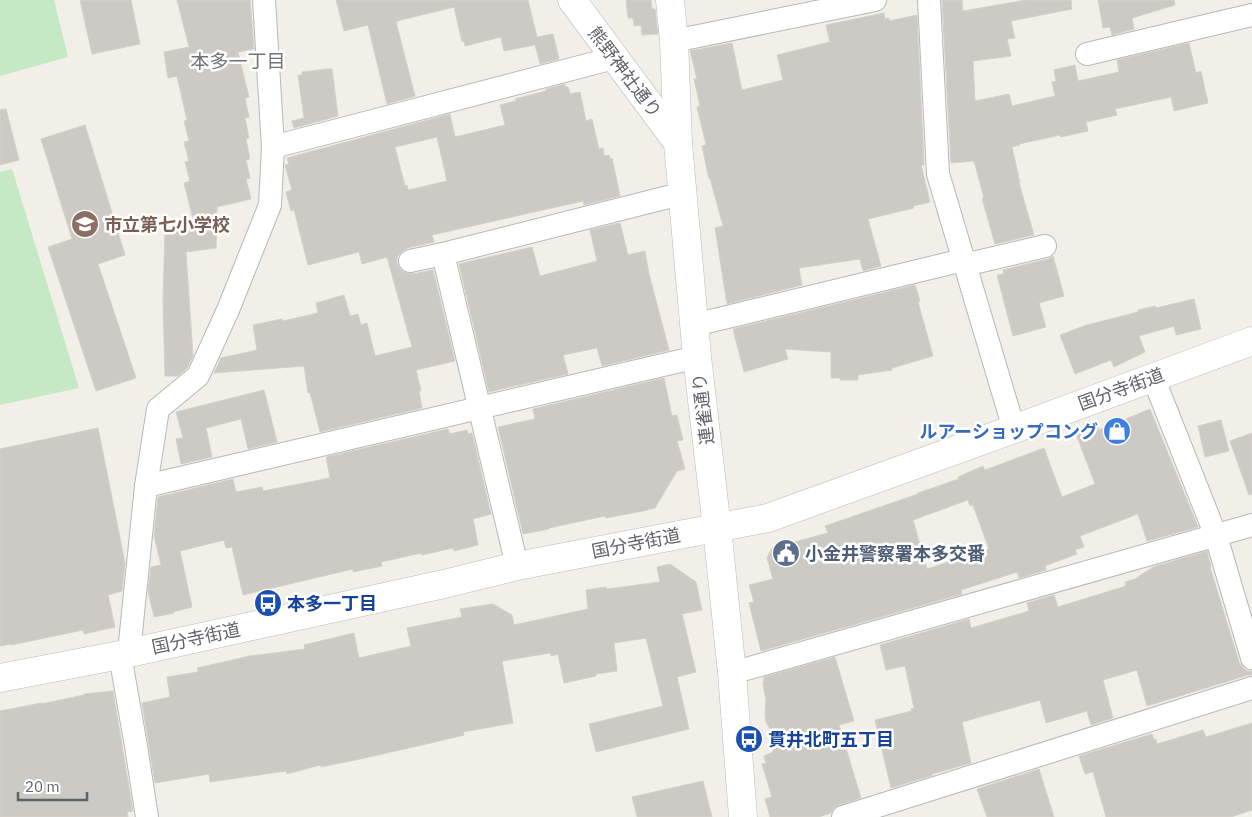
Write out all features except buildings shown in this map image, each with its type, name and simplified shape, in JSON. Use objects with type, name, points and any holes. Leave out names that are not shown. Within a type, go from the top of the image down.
[{"type":"main road","name":"熊野神社通り","points":[[572,0],[678,143]]},
{"type":"main road","name":"連雀通り","points":[[670,0],[674,41],[678,143],[684,192],[694,325],[732,674],[743,817]]},
{"type":"main road","name":"国分寺街道","points":[[0,678],[125,654],[517,566],[768,518],[1252,340]]},
{"type":"street","points":[[146,817],[125,654],[146,486],[158,410],[198,376],[228,310],[270,205],[273,146],[265,0]]},
{"type":"street","points":[[674,41],[875,0]]},
{"type":"street","points":[[929,0],[938,174],[1014,429]]},
{"type":"street","points":[[1087,54],[1252,16]]},
{"type":"street","points":[[273,146],[614,58]]},
{"type":"street","points":[[410,261],[684,192]]},
{"type":"street","points":[[694,325],[963,260],[973,263],[1045,246]]},
{"type":"street","points":[[443,254],[517,566]]},
{"type":"street","points":[[146,486],[697,357]]},
{"type":"street","points":[[1153,377],[1216,536],[1252,658]]},
{"type":"street","points":[[732,674],[1252,525]]},
{"type":"street","points":[[842,817],[1252,688]]},
{"type":"green space","points":[[0,0],[54,0],[68,57],[0,76]]},
{"type":"green space","points":[[12,169],[79,388],[0,405],[0,172]]},
{"type":"place","name":"市立第七小学校","points":[[85,224]]},
{"type":"place","name":"ルアーショップコング","points":[[1117,431]]},
{"type":"place","name":"小金井警察署本多交番","points":[[786,553]]},
{"type":"place","name":"本多一丁目","points":[[268,603]]},
{"type":"place","name":"貫井北町五丁目","points":[[749,739]]},
{"type":"district","name":"本多一丁目","points":[[238,61]]}]
